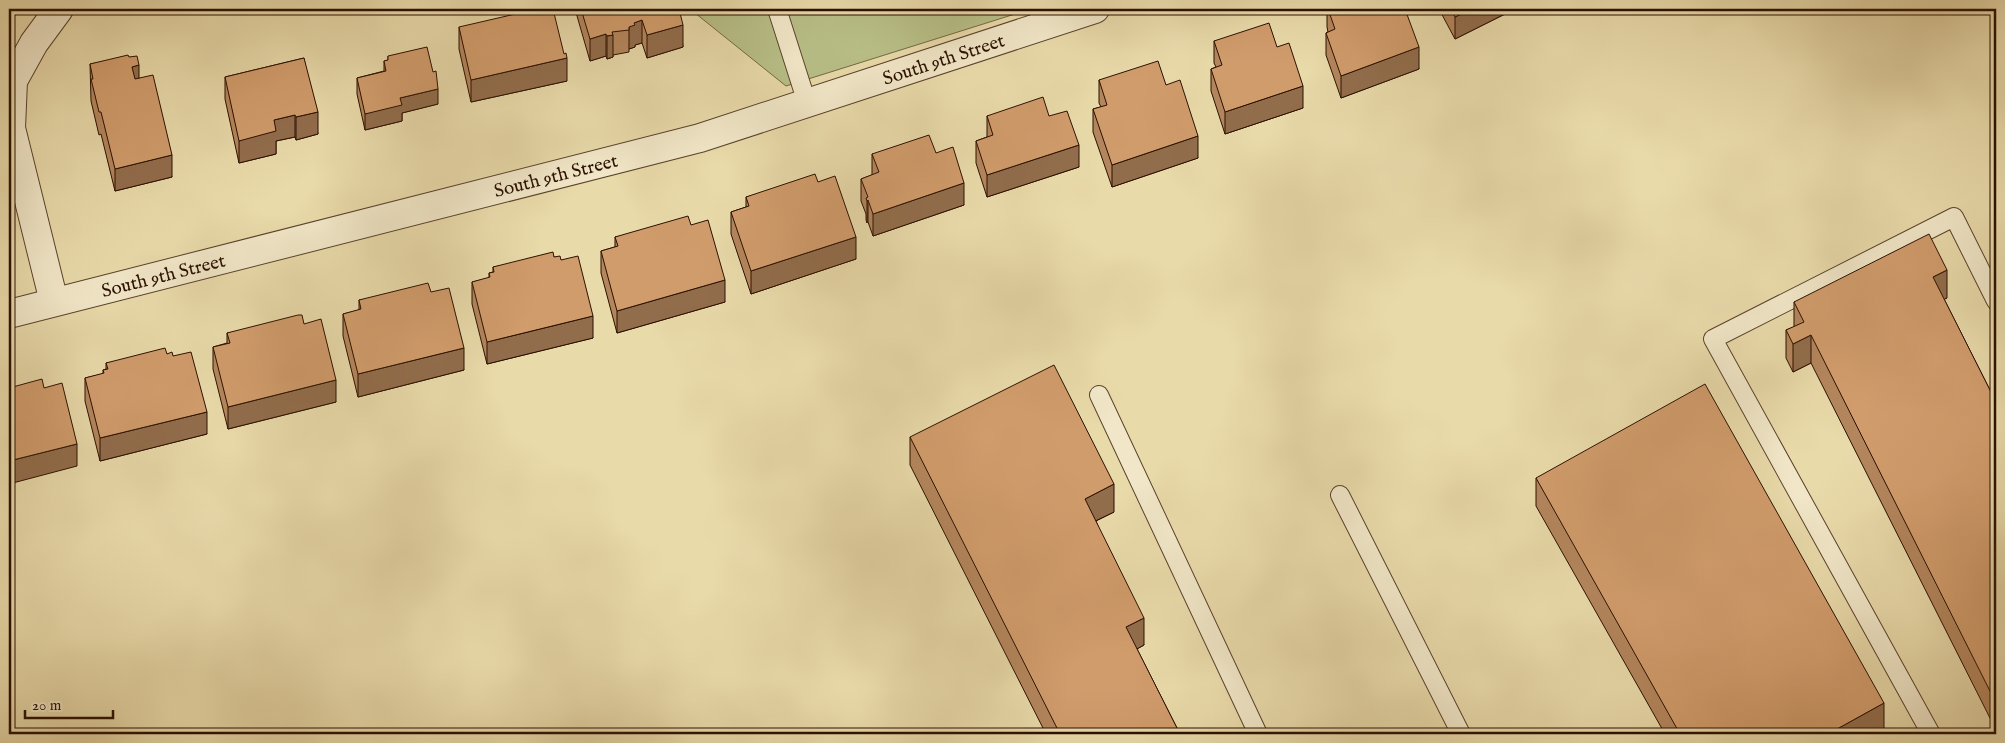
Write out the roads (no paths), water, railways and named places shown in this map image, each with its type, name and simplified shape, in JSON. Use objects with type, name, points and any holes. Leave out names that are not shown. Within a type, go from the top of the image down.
[{"type":"street","points":[[54,302],[12,128],[13,81],[34,42],[59,9]]},
{"type":"street","name":"South 9th Street","points":[[9,314],[700,138],[1095,9]]},
{"type":"lane","points":[[778,9],[807,103]]},
{"type":"lane","points":[[1931,734],[1713,338],[1954,217],[1996,301]]},
{"type":"lane","points":[[1099,395],[1258,734]]},
{"type":"lane","points":[[1340,495],[1461,734]]}]
